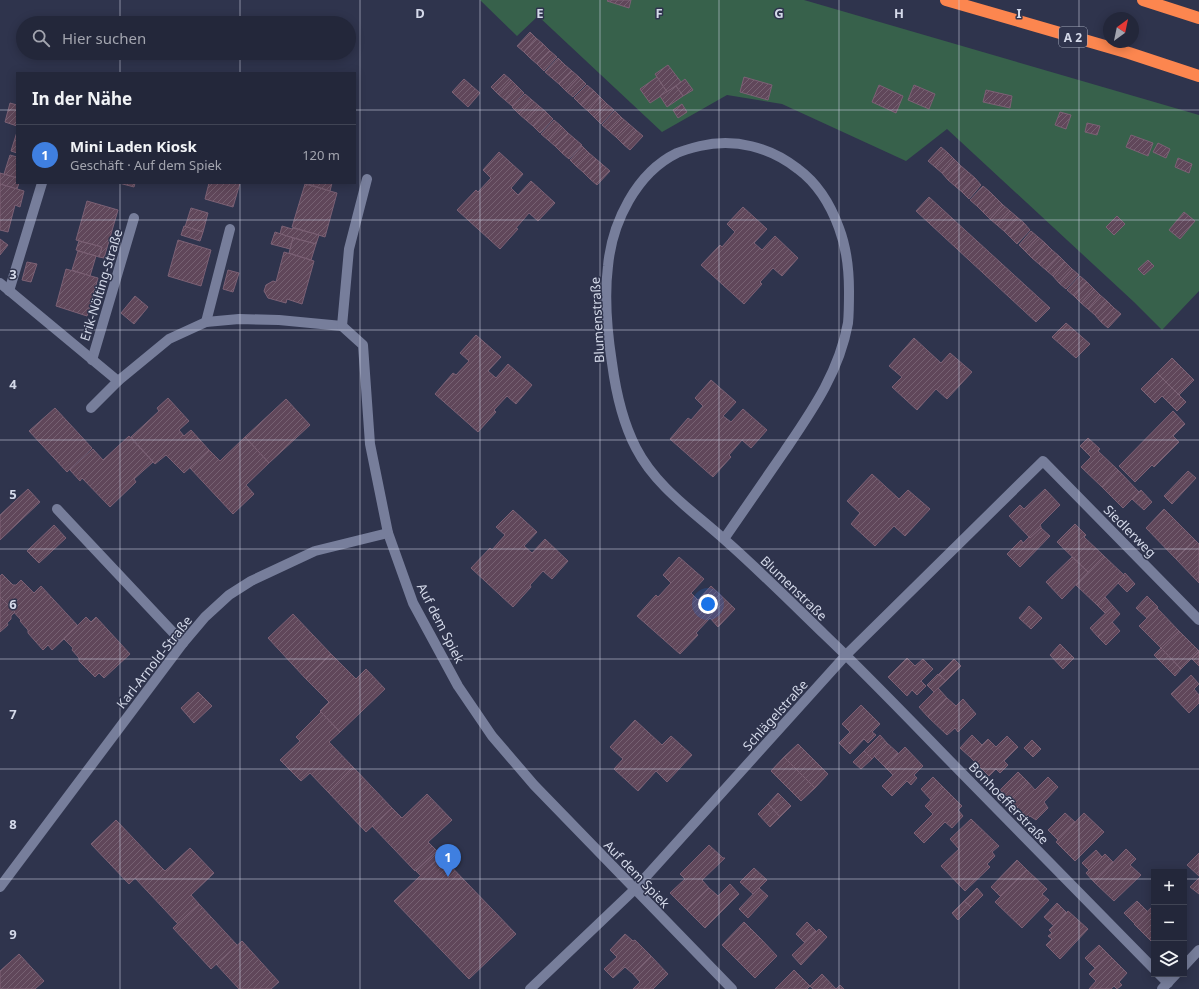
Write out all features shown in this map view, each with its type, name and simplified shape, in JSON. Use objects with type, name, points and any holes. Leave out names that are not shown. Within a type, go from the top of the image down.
[{"type":"highway","name":"A 2","points":[[946,0],[1129,53],[1199,76]]},
{"type":"highway","points":[[1143,0],[1199,18]]},
{"type":"street","name":"Blumenstraße","points":[[724,539],[817,404],[832,374],[843,346],[848,319],[849,264],[844,239],[835,217],[824,197],[805,174],[786,160],[767,150],[749,145],[731,143],[713,144],[677,153],[661,163],[634,192],[623,213],[614,236],[608,262],[606,289],[608,341],[622,417],[637,451],[652,472],[670,492],[693,514],[724,539],[846,655]]},
{"type":"street","points":[[91,408],[118,381],[169,339],[206,322],[239,319],[279,320],[342,326],[349,249],[367,179]]},
{"type":"street","points":[[9,291],[42,184]]},
{"type":"street","name":"Erik-Nölting-Straße","points":[[92,360],[134,218]]},
{"type":"street","points":[[206,322],[230,229]]},
{"type":"street","name":"Erik-Nölting-Straße","points":[[0,283],[118,381]]},
{"type":"street","name":"Auf dem Spiek","points":[[342,326],[363,345],[370,444],[388,533],[413,603],[458,686],[488,729],[534,785],[634,890],[732,989]]},
{"type":"street","name":"Siedlerweg","points":[[1043,461],[1199,620]]},
{"type":"street","name":"Schlägelstraße","points":[[530,989],[634,890],[846,655],[1043,461]]},
{"type":"street","points":[[57,509],[183,643]]},
{"type":"street","name":"Karl-Arnold-Straße","points":[[0,887],[183,643],[205,617],[229,595],[251,581],[316,551],[388,533]]},
{"type":"street","name":"Bonhoefferstraße","points":[[846,655],[1151,966]]},
{"type":"street","points":[[1187,963],[1199,950]]},
{"type":"street","points":[[1160,977],[1165,986],[1173,977]]},
{"type":"green space","points":[[480,0],[804,0],[1199,115],[1199,291],[1162,330],[1134,302],[947,129],[906,161],[782,104],[727,95],[662,132],[538,16],[517,36]]},
{"type":"building","points":[[631,0],[629,8],[607,1]]},
{"type":"building","points":[[530,32],[536,38],[524,52],[517,46]]},
{"type":"building","points":[[536,38],[543,44],[530,58],[524,52]]},
{"type":"building","points":[[543,44],[550,51],[537,64],[530,58]]},
{"type":"building","points":[[550,51],[557,57],[544,71],[537,64]]},
{"type":"building","points":[[558,58],[565,65],[552,78],[545,72]]},
{"type":"building","points":[[565,65],[572,71],[559,84],[552,78]]},
{"type":"building","points":[[668,65],[681,82],[667,92],[655,74]]},
{"type":"building","points":[[572,71],[579,77],[566,91],[559,84]]},
{"type":"building","points":[[504,74],[511,80],[498,94],[491,87]]},
{"type":"building","points":[[579,77],[586,84],[573,97],[566,91]]},
{"type":"building","points":[[657,77],[667,92],[650,103],[640,89]]},
{"type":"building","points":[[744,77],[772,85],[768,100],[740,92]]},
{"type":"building","points":[[464,79],[480,93],[468,107],[452,92]]},
{"type":"building","points":[[685,79],[693,90],[683,96],[676,86]]},
{"type":"building","points":[[511,80],[517,86],[505,100],[498,94]]},
{"type":"building","points":[[587,85],[594,91],[581,105],[574,98]]},
{"type":"building","points":[[879,85],[903,96],[896,113],[872,102]]},
{"type":"building","points":[[914,85],[935,94],[929,109],[908,100]]},
{"type":"building","points":[[517,86],[524,93],[512,106],[505,100]]},
{"type":"building","points":[[676,86],[683,96],[667,107],[660,96]]},
{"type":"building","points":[[986,90],[1012,96],[1010,108],[983,102]]},
{"type":"building","points":[[594,91],[600,97],[588,111],[581,105]]},
{"type":"building","points":[[525,94],[532,100],[519,114],[512,107]]},
{"type":"building","points":[[600,97],[607,104],[594,117],[588,111]]},
{"type":"building","points":[[532,100],[539,106],[526,120],[519,114]]},
{"type":"building","points":[[10,103],[16,105],[16,126],[5,122]]},
{"type":"building","points":[[607,104],[614,110],[601,124],[594,117]]},
{"type":"building","points":[[682,104],[687,112],[678,118],[673,110]]},
{"type":"building","points":[[539,106],[546,112],[533,126],[526,120]]},
{"type":"building","points":[[615,111],[622,118],[609,131],[602,125]]},
{"type":"building","points":[[546,112],[553,119],[540,133],[533,126]]},
{"type":"building","points":[[1060,112],[1071,115],[1066,129],[1055,125]]},
{"type":"building","points":[[622,118],[629,124],[616,137],[609,131]]},
{"type":"building","points":[[554,120],[561,126],[548,140],[541,134]]},
{"type":"building","points":[[1087,123],[1100,126],[1097,135],[1085,132]]},
{"type":"building","points":[[629,124],[636,130],[623,144],[616,137]]},
{"type":"building","points":[[561,126],[568,133],[555,146],[548,140]]},
{"type":"building","points":[[636,130],[643,136],[630,150],[623,144]]},
{"type":"building","points":[[568,133],[575,139],[562,153],[555,146]]},
{"type":"building","points":[[16,135],[16,153],[11,151]]},
{"type":"building","points":[[1131,135],[1153,143],[1148,156],[1126,147]]},
{"type":"building","points":[[575,139],[582,145],[569,159],[562,153]]},
{"type":"building","points":[[1158,143],[1170,149],[1166,158],[1153,152]]},
{"type":"building","points":[[582,146],[589,153],[576,166],[570,160]]},
{"type":"building","points":[[941,147],[948,153],[935,167],[928,161]]},
{"type":"building","points":[[499,152],[523,174],[511,188],[518,195],[531,181],[555,203],[538,221],[529,213],[516,228],[518,229],[500,249],[457,210],[476,190],[478,192],[491,178],[483,170]]},
{"type":"building","points":[[589,153],[596,159],[583,172],[576,166]]},
{"type":"building","points":[[948,153],[954,159],[942,173],[935,167]]},
{"type":"building","points":[[10,155],[16,157],[16,178],[4,174]]},
{"type":"building","points":[[1178,158],[1192,164],[1189,173],[1175,167]]},
{"type":"building","points":[[596,159],[603,165],[590,179],[583,172]]},
{"type":"building","points":[[954,159],[961,166],[948,180],[942,173]]},
{"type":"building","points":[[603,165],[610,171],[597,185],[590,179]]},
{"type":"building","points":[[961,166],[968,172],[955,186],[948,180]]},
{"type":"building","points":[[968,172],[975,178],[962,192],[955,186]]},
{"type":"building","points":[[0,173],[16,178],[16,184],[19,184],[17,189],[0,184]]},
{"type":"building","points":[[975,178],[981,185],[969,199],[962,192]]},
{"type":"building","points":[[0,184],[24,191],[20,207],[15,205],[8,232],[0,230]]},
{"type":"building","points":[[123,184],[135,184],[134,187]]},
{"type":"building","points":[[209,184],[240,184],[233,207],[205,199]]},
{"type":"building","points":[[305,184],[337,193],[325,237],[292,227]]},
{"type":"building","points":[[308,184],[332,184],[330,191]]},
{"type":"building","points":[[983,186],[990,192],[977,206],[970,200]]},
{"type":"building","points":[[990,192],[996,198],[983,212],[977,206]]},
{"type":"building","points":[[929,197],[1050,308],[1036,322],[916,211]]},
{"type":"building","points":[[996,198],[1003,205],[990,219],[983,212]]},
{"type":"building","points":[[87,201],[118,210],[104,258],[99,257],[102,247],[76,240]]},
{"type":"building","points":[[1003,205],[1010,211],[997,225],[990,219]]},
{"type":"building","points":[[743,207],[767,229],[754,243],[762,250],[775,236],[798,258],[782,276],[773,268],[760,282],[762,284],[744,304],[701,265],[720,245],[722,247],[735,232],[727,224]]},
{"type":"building","points":[[191,208],[208,213],[203,232],[185,227]]},
{"type":"building","points":[[1010,211],[1017,217],[1004,231],[997,225]]},
{"type":"building","points":[[1184,212],[1195,221],[1180,239],[1169,230]]},
{"type":"building","points":[[1117,216],[1125,224],[1114,235],[1106,227]]},
{"type":"building","points":[[1017,217],[1024,223],[1010,237],[1004,231]]},
{"type":"building","points":[[1024,223],[1030,230],[1017,244],[1010,237]]},
{"type":"building","points":[[184,226],[203,232],[200,241],[181,235]]},
{"type":"building","points":[[282,226],[319,235],[316,244],[280,234]]},
{"type":"building","points":[[1031,231],[1038,237],[1025,251],[1019,245]]},
{"type":"building","points":[[275,232],[293,238],[290,249],[271,244]]},
{"type":"building","points":[[1038,237],[1045,243],[1032,258],[1025,251]]},
{"type":"building","points":[[293,238],[316,244],[311,260],[289,253]]},
{"type":"building","points":[[0,239],[8,245],[0,255]]},
{"type":"building","points":[[178,240],[211,250],[201,286],[168,276]]},
{"type":"building","points":[[79,241],[102,247],[99,257],[76,250]]},
{"type":"building","points":[[1045,243],[1052,250],[1039,264],[1032,258]]},
{"type":"building","points":[[1052,250],[1059,256],[1046,270],[1039,264]]},
{"type":"building","points":[[78,251],[96,256],[90,276],[72,270]]},
{"type":"building","points":[[284,252],[314,261],[302,304],[287,299],[286,303],[268,298],[264,291],[266,285],[273,281],[276,282]]},
{"type":"building","points":[[1059,256],[1065,262],[1053,276],[1046,270]]},
{"type":"building","points":[[1148,260],[1154,266],[1144,275],[1138,269]]},
{"type":"building","points":[[27,262],[37,264],[31,282],[22,280]]},
{"type":"building","points":[[1065,262],[1072,269],[1059,283],[1053,276]]},
{"type":"building","points":[[66,269],[98,278],[87,316],[56,306]]},
{"type":"building","points":[[1072,269],[1079,275],[1066,289],[1059,283]]},
{"type":"building","points":[[228,270],[239,273],[233,292],[223,289]]},
{"type":"building","points":[[1080,276],[1087,282],[1074,296],[1067,290]]},
{"type":"building","points":[[1087,282],[1094,289],[1081,303],[1074,296]]},
{"type":"building","points":[[1094,289],[1100,295],[1088,309],[1081,303]]},
{"type":"building","points":[[1100,295],[1107,301],[1095,315],[1088,309]]},
{"type":"building","points":[[135,296],[148,307],[134,324],[121,313]]},
{"type":"building","points":[[1107,301],[1114,308],[1101,322],[1095,315]]},
{"type":"building","points":[[1114,308],[1121,314],[1108,328],[1101,322]]},
{"type":"building","points":[[1066,323],[1090,344],[1076,358],[1052,337]]},
{"type":"building","points":[[476,335],[501,357],[488,371],[496,378],[508,364],[532,385],[516,404],[507,396],[494,410],[496,412],[478,432],[435,394],[453,373],[456,375],[469,361],[460,353]]},
{"type":"building","points":[[914,338],[941,363],[950,353],[972,372],[947,399],[936,389],[917,410],[892,387],[902,377],[889,366]]},
{"type":"building","points":[[1172,358],[1194,380],[1179,395],[1157,373]]},
{"type":"building","points":[[1157,373],[1186,402],[1177,411],[1162,396],[1155,403],[1141,389]]},
{"type":"building","points":[[711,380],[736,402],[723,416],[731,422],[743,409],[767,430],[751,448],[742,440],[729,455],[731,457],[713,477],[670,439],[688,418],[691,420],[703,406],[695,398]]},
{"type":"building","points":[[168,398],[189,421],[179,430],[184,436],[191,430],[209,450],[184,473],[166,455],[155,464],[131,437],[159,411],[157,408]]},
{"type":"building","points":[[286,399],[310,425],[269,463],[245,437]]},
{"type":"building","points":[[55,408],[92,448],[67,472],[29,431]]},
{"type":"building","points":[[1173,411],[1185,424],[1173,436],[1179,442],[1154,467],[1152,465],[1135,482],[1119,466]]},
{"type":"building","points":[[129,436],[153,462],[134,479],[136,482],[110,507],[82,478],[80,481],[70,470],[93,449],[103,460]]},
{"type":"building","points":[[245,437],[269,463],[246,485],[254,494],[233,514],[190,468],[209,450],[220,461]]},
{"type":"building","points":[[1088,438],[1100,449],[1098,451],[1118,470],[1102,487],[1081,467],[1091,457],[1080,446]]},
{"type":"building","points":[[1118,470],[1139,492],[1123,508],[1102,487]]},
{"type":"building","points":[[1188,471],[1196,478],[1172,504],[1164,496]]},
{"type":"building","points":[[872,474],[899,499],[908,490],[930,509],[905,536],[894,526],[875,546],[851,524],[860,513],[847,501]]},
{"type":"building","points":[[28,489],[40,502],[0,540],[0,515]]},
{"type":"building","points":[[1045,489],[1060,505],[1040,525],[1041,528],[1030,538],[1009,516],[1020,505],[1024,509]]},
{"type":"building","points":[[1141,490],[1152,502],[1144,510],[1132,499]]},
{"type":"building","points":[[1164,509],[1195,540],[1176,559],[1146,528]]},
{"type":"building","points":[[513,510],[537,532],[524,546],[532,553],[545,539],[568,561],[552,579],[543,571],[513,607],[471,568],[490,548],[492,550],[505,535],[496,527]]},
{"type":"building","points":[[1075,524],[1086,535],[1084,537],[1104,556],[1088,572],[1057,542]]},
{"type":"building","points":[[54,525],[66,538],[39,563],[27,551]]},
{"type":"building","points":[[1041,528],[1050,536],[1020,567],[1007,554],[1021,540],[1023,543]]},
{"type":"building","points":[[1195,540],[1199,544],[1199,583],[1176,559]]},
{"type":"building","points":[[1104,556],[1125,576],[1097,605],[1076,585]]},
{"type":"building","points":[[679,557],[704,579],[691,593],[698,600],[711,586],[735,609],[718,627],[710,618],[696,633],[698,635],[680,654],[637,616],[656,595],[658,597],[671,583],[663,575]]},
{"type":"building","points":[[1072,557],[1088,572],[1062,599],[1046,582]]},
{"type":"building","points":[[1125,573],[1135,584],[1127,592],[1118,583],[1125,576],[1123,575]]},
{"type":"building","points":[[2,574],[13,585],[16,585],[21,580],[34,593],[41,586],[78,626],[52,650],[48,645],[43,650],[28,633],[28,630],[20,621],[21,620],[0,597],[0,576]]},
{"type":"building","points":[[1147,596],[1158,607],[1147,618],[1136,608]]},
{"type":"building","points":[[0,597],[15,612],[7,623],[8,625],[0,632]]},
{"type":"building","points":[[1105,597],[1113,606],[1105,613],[1097,605]]},
{"type":"building","points":[[1029,606],[1042,618],[1031,629],[1019,618]]},
{"type":"building","points":[[1113,606],[1120,614],[1098,637],[1090,628]]},
{"type":"building","points":[[1157,608],[1179,631],[1161,648],[1139,626]]},
{"type":"building","points":[[293,614],[331,654],[306,679],[268,638]]},
{"type":"building","points":[[86,617],[91,622],[96,617],[130,654],[104,678],[99,673],[95,677],[79,661],[79,658],[72,650],[73,648],[64,639]]},
{"type":"building","points":[[1112,622],[1120,631],[1106,645],[1098,637]]},
{"type":"building","points":[[1179,631],[1199,651],[1181,669],[1161,648]]},
{"type":"building","points":[[1060,644],[1074,658],[1063,669],[1050,655]]},
{"type":"building","points":[[1161,648],[1181,669],[1175,676],[1154,655]]},
{"type":"building","points":[[1199,652],[1199,666],[1192,659]]},
{"type":"building","points":[[331,654],[356,679],[366,669],[385,689],[340,732],[320,711],[329,702],[306,679]]},
{"type":"building","points":[[907,658],[915,666],[923,659],[933,669],[921,681],[926,686],[917,695],[912,690],[907,696],[888,677]]},
{"type":"building","points":[[954,659],[961,666],[946,681],[939,674]]},
{"type":"building","points":[[938,674],[946,681],[934,692],[927,685]]},
{"type":"building","points":[[1191,675],[1199,684],[1194,689],[1199,695],[1199,703],[1189,713],[1171,694]]},
{"type":"building","points":[[938,688],[947,698],[928,717],[919,707]]},
{"type":"building","points":[[198,692],[212,706],[194,723],[181,708]]},
{"type":"building","points":[[947,698],[956,706],[963,699],[976,714],[958,732],[955,728],[947,735],[928,717]]},
{"type":"building","points":[[861,705],[880,724],[872,732],[876,735],[868,743],[864,739],[850,754],[839,743],[850,732],[842,724]]},
{"type":"building","points":[[321,712],[340,732],[329,742],[353,767],[328,792],[310,773],[301,781],[280,760],[300,741],[296,737]]},
{"type":"building","points":[[635,720],[662,745],[671,736],[692,755],[667,782],[656,771],[638,791],[614,769],[623,759],[610,747]]},
{"type":"building","points":[[880,735],[887,743],[872,759],[864,751]]},
{"type":"building","points":[[972,735],[982,745],[970,757],[960,748]]},
{"type":"building","points":[[1007,736],[1018,747],[1004,761],[1008,765],[1000,773],[996,769],[989,776],[970,757],[988,739],[996,747]]},
{"type":"building","points":[[1032,740],[1041,749],[1033,757],[1024,748]]},
{"type":"building","points":[[887,743],[898,753],[885,767],[874,756]]},
{"type":"building","points":[[798,744],[828,774],[815,788],[784,757]]},
{"type":"building","points":[[905,747],[923,766],[914,775],[917,778],[911,785],[907,781],[892,796],[882,786],[893,775],[885,767]]},
{"type":"building","points":[[864,751],[872,759],[861,769],[853,762]]},
{"type":"building","points":[[784,757],[815,788],[801,801],[771,771]]},
{"type":"building","points":[[353,767],[392,808],[366,832],[328,792]]},
{"type":"building","points":[[1018,772],[1028,782],[1010,800],[1000,790]]},
{"type":"building","points":[[933,777],[943,787],[931,800],[921,789]]},
{"type":"building","points":[[1048,777],[1058,787],[1044,802],[1048,808],[1036,820],[1030,816],[1028,818],[1010,800],[1028,782],[1035,790]]},
{"type":"building","points":[[943,787],[962,806],[958,810],[963,816],[952,828],[945,822],[924,843],[914,833],[933,814],[925,806]]},
{"type":"building","points":[[778,793],[791,806],[780,817],[768,804]]},
{"type":"building","points":[[427,794],[452,820],[428,842],[437,851],[415,871],[372,826],[392,808],[402,818]]},
{"type":"building","points":[[768,804],[780,817],[770,827],[758,814]]},
{"type":"building","points":[[1065,813],[1075,822],[1058,840],[1048,830]]},
{"type":"building","points":[[1084,813],[1104,832],[1075,861],[1056,842]]},
{"type":"building","points":[[971,819],[999,846],[992,852],[995,856],[987,864],[990,867],[965,891],[941,866],[959,849],[950,839]]},
{"type":"building","points":[[116,820],[154,860],[129,884],[91,844]]},
{"type":"building","points":[[709,845],[723,858],[725,858],[702,880],[709,888],[687,910],[670,893],[685,879],[680,874]]},
{"type":"building","points":[[190,848],[214,873],[191,895],[199,904],[178,924],[135,878],[154,860],[165,871]]},
{"type":"building","points":[[1126,849],[1136,859],[1130,865],[1141,875],[1114,901],[1094,882]]},
{"type":"building","points":[[1096,850],[1102,857],[1089,870],[1082,863]]},
{"type":"building","points":[[437,851],[441,856],[421,876],[416,871]]},
{"type":"building","points":[[1199,853],[1199,876],[1187,865]]},
{"type":"building","points":[[1105,854],[1113,862],[1094,882],[1086,873]]},
{"type":"building","points":[[441,856],[516,934],[469,979],[394,901]]},
{"type":"building","points":[[1017,860],[1027,870],[1000,896],[991,887]]},
{"type":"building","points":[[754,868],[767,880],[753,894],[740,882]]},
{"type":"building","points":[[1027,870],[1047,889],[1042,894],[1049,900],[1022,928],[995,902]]},
{"type":"building","points":[[1199,878],[1199,894],[1190,887]]},
{"type":"building","points":[[730,884],[739,894],[705,928],[687,910],[709,888],[718,896]]},
{"type":"building","points":[[759,888],[768,896],[748,918],[739,909]]},
{"type":"building","points":[[977,888],[983,895],[971,907],[964,901]]},
{"type":"building","points":[[964,901],[971,907],[958,920],[952,913]]},
{"type":"building","points":[[1137,901],[1147,911],[1135,924],[1124,913]]},
{"type":"building","points":[[1057,903],[1066,912],[1054,926],[1044,917]]},
{"type":"building","points":[[199,904],[237,945],[211,969],[173,928]]},
{"type":"building","points":[[1151,908],[1151,941],[1134,924]]},
{"type":"building","points":[[1068,911],[1088,929],[1060,959],[1046,945],[1052,939],[1048,936],[1052,933],[1049,930]]},
{"type":"building","points":[[744,922],[760,938],[737,960],[722,945]]},
{"type":"building","points":[[807,922],[816,931],[805,943],[796,934]]},
{"type":"building","points":[[819,929],[827,937],[801,965],[792,955]]},
{"type":"building","points":[[625,934],[633,941],[635,940],[651,956],[633,974],[625,967],[613,978],[604,969],[617,957],[610,950]]},
{"type":"building","points":[[760,938],[777,956],[755,978],[737,960]]},
{"type":"building","points":[[242,941],[279,982],[271,989],[239,989],[216,964]]},
{"type":"building","points":[[1099,945],[1109,955],[1095,968],[1085,958]]},
{"type":"building","points":[[19,954],[44,981],[35,989],[0,989],[0,971]]},
{"type":"building","points":[[1109,955],[1127,973],[1119,982],[1122,985],[1117,989],[1114,986],[1111,989],[1089,989],[1096,981],[1089,974]]},
{"type":"building","points":[[651,956],[668,974],[653,989],[633,989],[640,982],[633,974]]},
{"type":"building","points":[[794,970],[810,986],[807,989],[775,989]]},
{"type":"building","points":[[822,974],[836,989],[813,989],[810,986]]},
{"type":"building","points":[[840,985],[844,989],[836,989]]},
{"type":"place","name":"Mini Laden Kiosk","points":[[448,877]]}]
